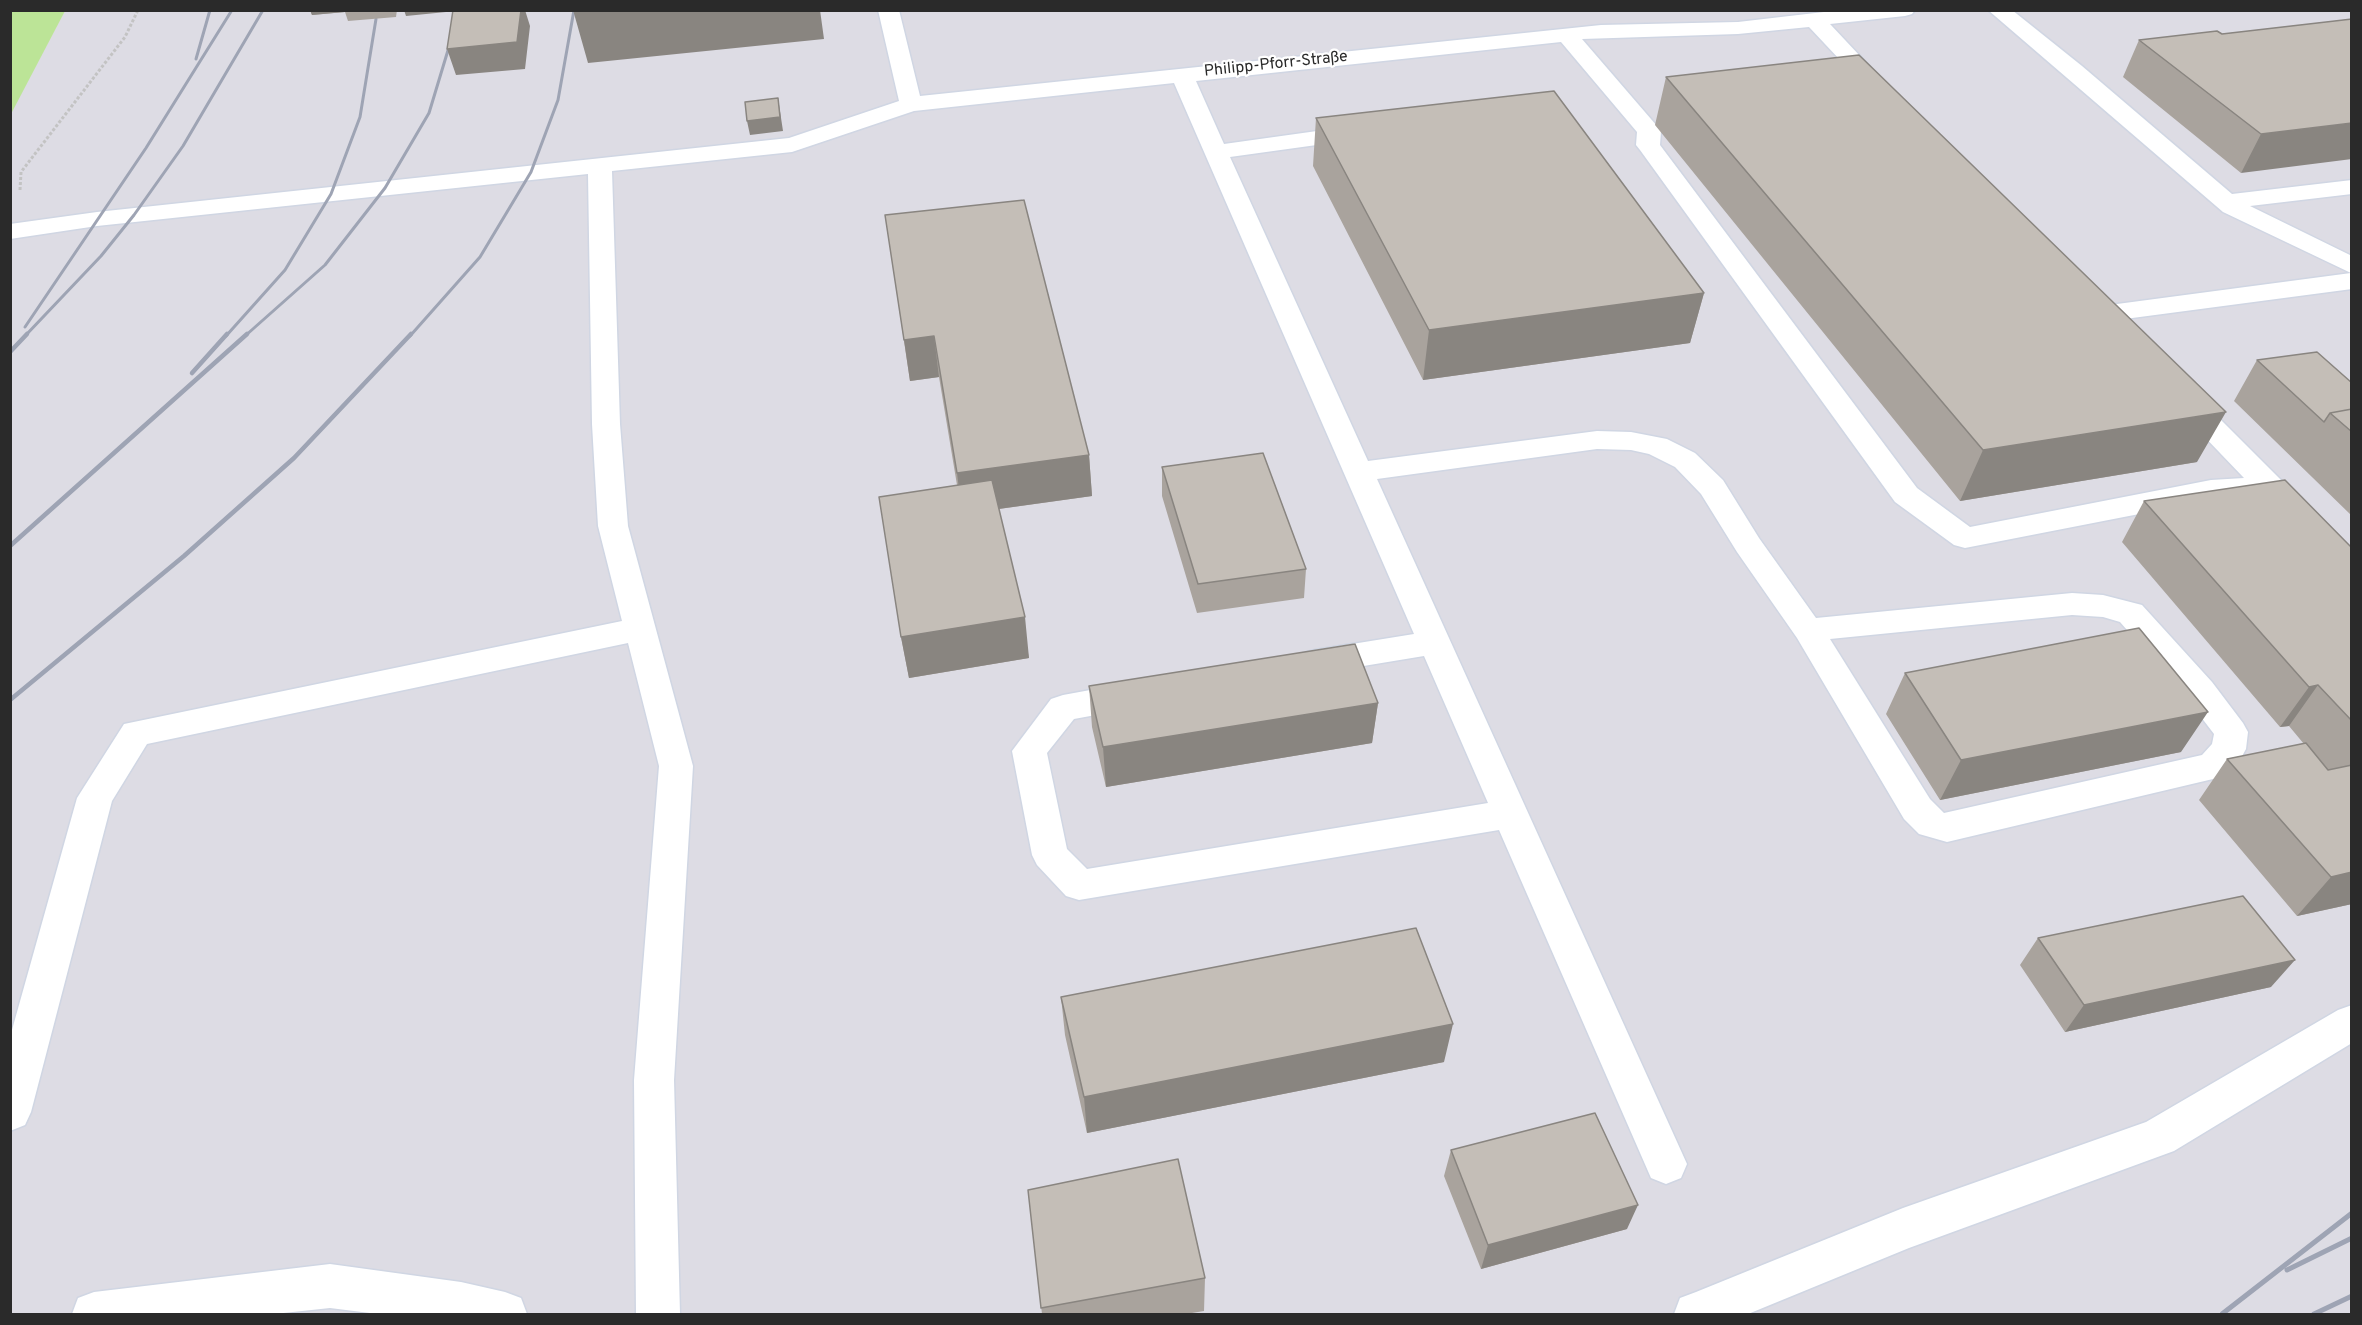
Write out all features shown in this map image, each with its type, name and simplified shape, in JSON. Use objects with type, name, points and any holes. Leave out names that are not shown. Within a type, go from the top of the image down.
[{"type":"street","points":[[888,10],[910,104]]},
{"type":"street","name":"Philipp-Pforr-Straße","points":[[14,231],[792,145],[910,104],[1601,31],[1738,28],[1905,10]]},
{"type":"street","points":[[1998,10],[2074,71],[2226,202],[2352,266]]},
{"type":"street","points":[[1584,11],[1601,31]]},
{"type":"street","points":[[1815,21],[1896,105]]},
{"type":"street","points":[[1567,35],[1649,131],[1648,145],[1906,495],[1965,538],[2211,490],[2270,486]]},
{"type":"street","points":[[1182,75],[1666,1164]]},
{"type":"street","points":[[1216,152],[1378,129]]},
{"type":"street","points":[[600,165],[606,424],[613,526],[676,766],[654,1080],[658,1314]]},
{"type":"street","points":[[2226,202],[2352,187]]},
{"type":"street","points":[[2126,339],[2093,306],[2352,281]]},
{"type":"street","points":[[2166,380],[2294,511]]},
{"type":"street","points":[[1358,472],[1597,440],[1631,441],[1657,446],[1685,460],[1712,487],[1748,545],[1808,630],[1917,809],[1932,824],[1947,828],[2213,766],[2229,749],[2231,732],[2200,691],[2131,613],[2103,606],[2072,604],[1808,630]]},
{"type":"street","points":[[10,1112],[95,798],[136,733],[641,629]]},
{"type":"street","points":[[1282,668],[1434,642]]},
{"type":"street","points":[[1167,689],[1063,708],[1029,751],[1050,855],[1079,885],[1510,814]]},
{"type":"street","points":[[1696,1314],[1903,1229],[2159,1137],[2352,1022]]},
{"type":"street","points":[[94,1314],[330,1286],[461,1304],[506,1314]]},
{"type":"path","points":[[14,231],[21,172],[125,37],[138,10]]},
{"type":"shaded area","points":[[65,11],[2351,11],[2351,1314],[11,1314],[10,114]]},
{"type":"green space","points":[[10,11],[65,11],[11,114]]},
{"type":"building","points":[[453,10],[521,10],[517,42],[447,49]]},
{"type":"building","points":[[2352,19],[2352,123],[2261,134],[2139,40],[2217,31],[2222,34]]},
{"type":"building","points":[[1859,55],[2226,412],[1983,450],[1666,77]]},
{"type":"building","points":[[1554,91],[1704,293],[1429,330],[1316,118]]},
{"type":"building","points":[[778,98],[780,117],[747,121],[745,102]]},
{"type":"building","points":[[1024,200],[1089,455],[957,473],[934,336],[904,340],[885,215]]},
{"type":"building","points":[[2317,352],[2352,383],[2352,409],[2330,413],[2324,422],[2257,360]]},
{"type":"building","points":[[2352,409],[2352,432],[2330,413]]},
{"type":"building","points":[[1263,453],[1306,569],[1198,584],[1162,467]]},
{"type":"building","points":[[992,480],[1025,617],[901,637],[879,497]]},
{"type":"building","points":[[2285,480],[2352,548],[2352,721],[2318,685],[2309,687],[2144,501]]},
{"type":"building","points":[[2139,628],[2208,712],[1961,760],[1905,673]]},
{"type":"building","points":[[1355,644],[1378,703],[1103,747],[1089,686]]},
{"type":"building","points":[[2306,743],[2328,770],[2352,765],[2352,872],[2331,877],[2227,759]]},
{"type":"building","points":[[2243,896],[2295,960],[2084,1005],[2038,938]]},
{"type":"building","points":[[1416,928],[1453,1024],[1084,1097],[1061,997]]},
{"type":"building","points":[[1595,1113],[1638,1205],[1488,1245],[1451,1150]]},
{"type":"building","points":[[1178,1159],[1205,1278],[1041,1308],[1028,1190]]},
{"type":"railway","points":[[196,59],[210,10]]},
{"type":"railway","points":[[25,327],[146,148],[232,10]]},
{"type":"railway","points":[[25,336],[101,256],[134,215],[183,146],[263,10]]},
{"type":"railway","points":[[410,336],[480,257],[531,172],[558,100],[574,10]]},
{"type":"railway","points":[[226,336],[285,270],[331,194],[360,117],[376,19]]},
{"type":"railway","points":[[245,336],[325,265],[385,188],[429,113],[452,37]]},
{"type":"railway","points":[[10,352],[27,334]]},
{"type":"railway","points":[[192,373],[227,334]]},
{"type":"railway","points":[[10,546],[247,334]]},
{"type":"railway","points":[[10,700],[184,556],[294,458],[411,334]]},
{"type":"railway","points":[[2222,1314],[2352,1213]]},
{"type":"railway","points":[[2287,1270],[2352,1238]]},
{"type":"railway","points":[[2314,1314],[2352,1296]]}]
